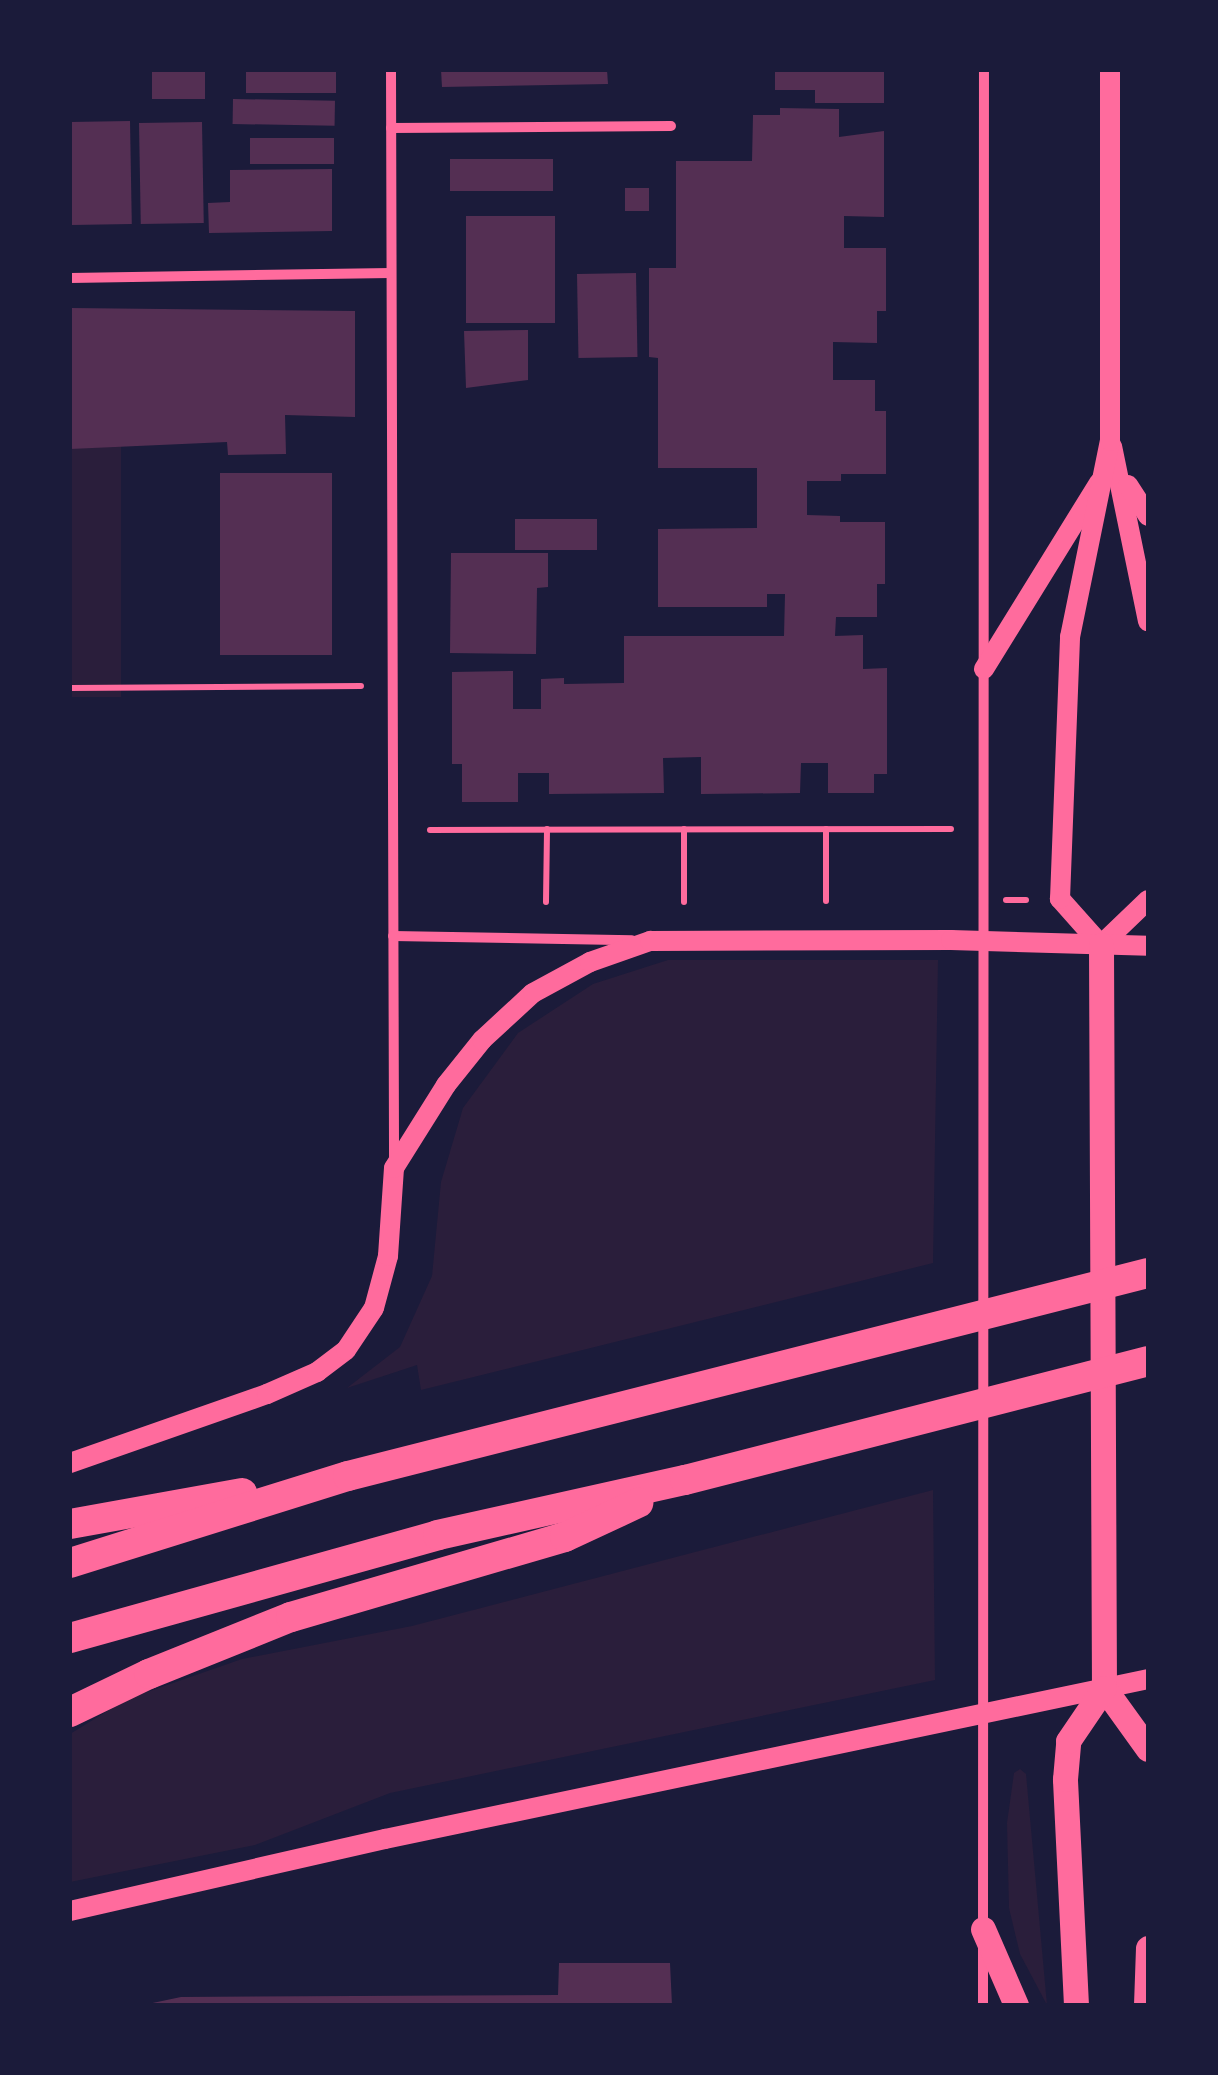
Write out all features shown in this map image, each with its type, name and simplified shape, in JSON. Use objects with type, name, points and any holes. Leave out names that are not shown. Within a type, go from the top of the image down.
[{"type":"highway","points":[[70,1563],[348,1476],[1148,1273]]},
{"type":"highway","points":[[70,1638],[438,1534],[686,1480],[1148,1360]]},
{"type":"highway","points":[[70,1524],[348,1476]]},
{"type":"highway","points":[[70,1712],[149,1674],[291,1616],[565,1538],[686,1480]]},
{"type":"main road","points":[[1110,70],[1112,476],[1148,620]]},
{"type":"main road","points":[[984,669],[1112,476]]},
{"type":"main road","points":[[1112,476],[1148,516]]},
{"type":"main road","points":[[1076,2005],[1064,1779],[1068,1740],[1104,1688],[1101,944],[1060,899],[1070,636],[1112,476]]},
{"type":"main road","points":[[1101,944],[1148,900]]},
{"type":"main road","points":[[70,1462],[267,1394],[316,1372],[346,1350],[374,1308],[388,1256],[394,1168],[446,1085],[482,1040],[533,993],[590,962],[650,941],[986,941],[1148,946]]},
{"type":"main road","points":[[70,1911],[385,1839],[1148,1679]]},
{"type":"main road","points":[[1104,1688],[1148,1749]]},
{"type":"main road","points":[[983,1930],[1016,2005]]},
{"type":"main road","points":[[1146,2005],[1148,1948]]},
{"type":"street","points":[[391,70],[394,1168]]},
{"type":"street","points":[[982,2005],[984,70]]},
{"type":"street","points":[[391,128],[671,126]]},
{"type":"street","points":[[70,278],[391,273]]},
{"type":"street","points":[[393,936],[650,941]]},
{"type":"path","points":[[70,688],[361,686]]},
{"type":"path","points":[[430,830],[950,828]]},
{"type":"path","points":[[684,829],[684,902]]},
{"type":"path","points":[[826,829],[826,901]]},
{"type":"path","points":[[546,902],[547,830]]},
{"type":"path","points":[[1006,900],[1026,900]]},
{"type":"shaded area","points":[[70,445],[121,445],[121,697],[70,697]]},
{"type":"shaded area","points":[[668,960],[938,960],[933,1263],[421,1390],[417,1365],[347,1388],[400,1347],[432,1276],[441,1182],[463,1108],[518,1033],[593,984]]},
{"type":"shaded area","points":[[933,1490],[935,1680],[390,1793],[255,1845],[70,1882],[70,1734],[127,1699],[242,1659],[412,1626]]},
{"type":"shaded area","points":[[1020,1769],[1026,1774],[1047,2005],[1020,1954],[1009,1908],[1007,1823],[1014,1773]]},
{"type":"building","points":[[152,70],[205,70],[205,99],[152,99]]},
{"type":"building","points":[[246,70],[336,70],[336,93],[246,93]]},
{"type":"building","points":[[441,70],[607,70],[608,84],[442,87]]},
{"type":"building","points":[[775,70],[884,70],[884,103],[815,103],[815,90],[775,90]]},
{"type":"building","points":[[233,99],[335,101],[335,126],[233,124]]},
{"type":"building","points":[[780,108],[839,109],[839,137],[884,131],[884,217],[844,216],[844,248],[886,248],[886,311],[877,311],[877,343],[833,342],[833,380],[875,380],[875,411],[886,411],[886,474],[841,474],[841,481],[807,481],[807,515],[840,516],[840,522],[885,522],[885,584],[877,584],[877,617],[836,617],[835,636],[863,635],[863,669],[887,668],[887,774],[874,774],[874,793],[828,793],[828,763],[801,763],[800,793],[701,794],[701,757],[663,758],[664,793],[549,794],[549,773],[518,773],[518,802],[462,802],[462,764],[452,764],[452,672],[513,671],[513,709],[541,709],[541,679],[564,678],[564,684],[624,683],[624,636],[784,636],[785,594],[767,594],[767,607],[658,607],[658,529],[757,528],[757,468],[658,468],[658,358],[649,357],[649,268],[676,268],[676,161],[752,161],[753,115],[780,115]]},
{"type":"building","points":[[130,121],[132,224],[72,225],[70,122]]},
{"type":"building","points":[[202,122],[204,223],[141,224],[139,123]]},
{"type":"building","points":[[250,138],[334,138],[334,164],[250,164]]},
{"type":"building","points":[[450,159],[553,159],[553,191],[450,191]]},
{"type":"building","points":[[332,169],[332,231],[209,233],[208,203],[230,202],[230,170]]},
{"type":"building","points":[[625,188],[649,188],[649,211],[625,211]]},
{"type":"building","points":[[466,216],[555,216],[555,323],[466,323]]},
{"type":"building","points":[[636,273],[637,357],[578,358],[577,274]]},
{"type":"building","points":[[70,308],[355,311],[355,417],[285,415],[286,454],[228,455],[227,442],[70,449]]},
{"type":"building","points":[[528,330],[528,380],[466,388],[464,331]]},
{"type":"building","points":[[220,473],[332,473],[332,655],[220,655]]},
{"type":"building","points":[[515,519],[597,519],[597,550],[515,550]]},
{"type":"building","points":[[451,553],[548,553],[548,587],[537,588],[536,654],[450,653]]},
{"type":"building","points":[[559,1963],[670,1963],[672,2005],[143,2005],[181,1997],[558,1995]]}]
